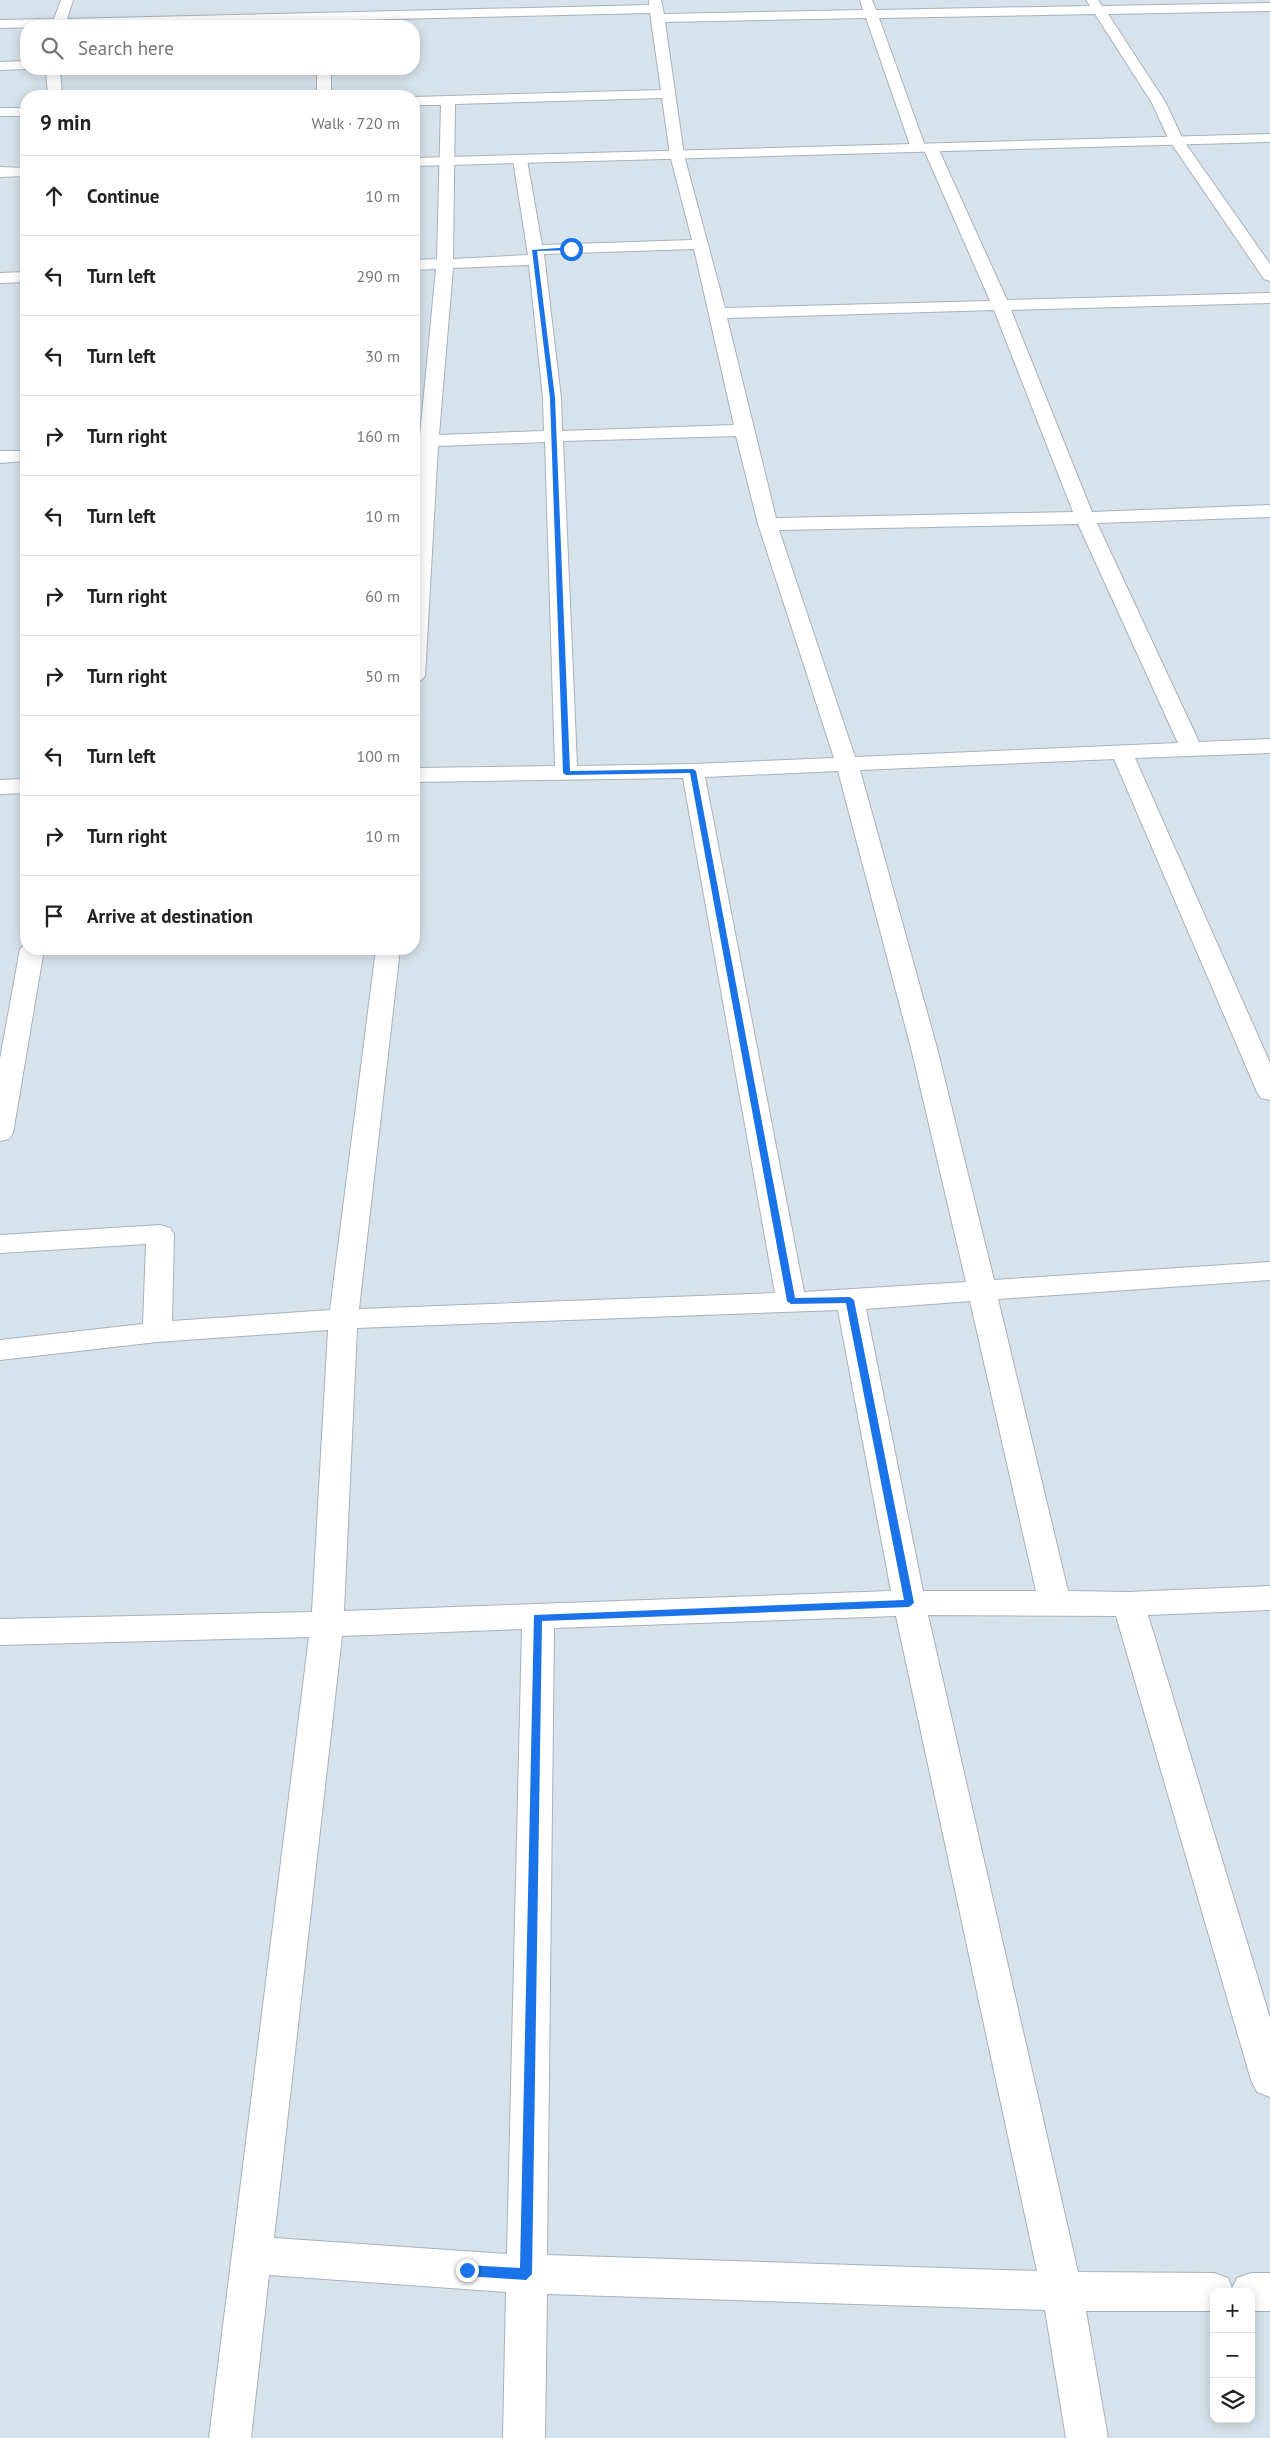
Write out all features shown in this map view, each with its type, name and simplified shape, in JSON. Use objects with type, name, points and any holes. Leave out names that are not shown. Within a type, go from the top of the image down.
[{"type":"street","points":[[60,20],[67,0]]},
{"type":"street","points":[[324,20],[325,0]]},
{"type":"street","points":[[866,0],[925,148],[1001,306],[1085,518],[1191,748]]},
{"type":"street","points":[[352,20],[657,9],[871,15],[1095,5],[1270,7]]},
{"type":"street","points":[[1095,5],[1159,103],[1176,140],[1270,276]]},
{"type":"street","points":[[657,9],[667,94],[677,155],[744,430],[768,524],[847,765],[924,1048],[1037,1521],[1054,1602]]},
{"type":"street","points":[[0,24],[20,24]]},
{"type":"street","points":[[0,66],[20,65]]},
{"type":"street","points":[[53,75],[55,90]]},
{"type":"street","points":[[324,75],[324,90]]},
{"type":"street","points":[[420,101],[667,94]]},
{"type":"street","points":[[420,475],[421,441],[444,264],[448,100]]},
{"type":"street","points":[[0,112],[20,112]]},
{"type":"street","points":[[420,162],[1270,138]]},
{"type":"street","points":[[520,160],[535,255],[552,398],[566,773]]},
{"type":"street","points":[[0,172],[20,172]]},
{"type":"street","points":[[420,265],[700,244]]},
{"type":"street","points":[[0,278],[20,277]]},
{"type":"street","points":[[717,313],[1270,298]]},
{"type":"street","points":[[421,441],[744,430]]},
{"type":"street","points":[[0,458],[20,456]]},
{"type":"street","points":[[768,524],[1085,518],[1270,511]]},
{"type":"street","points":[[420,775],[693,771],[1270,746]]},
{"type":"street","points":[[1121,751],[1270,1092]]},
{"type":"street","points":[[693,771],[791,1301]]},
{"type":"street","points":[[0,787],[20,786]]},
{"type":"street","points":[[0,1134],[31,955]]},
{"type":"street","points":[[230,2438],[327,1624],[343,1320],[387,955]]},
{"type":"street","points":[[0,1244],[160,1234],[157,1332]]},
{"type":"street","points":[[0,1350],[157,1332],[343,1320],[850,1300],[1270,1271]]},
{"type":"street","points":[[850,1300],[909,1603],[1062,2291],[1087,2438]]},
{"type":"street","points":[[0,1632],[327,1624],[909,1603],[1054,1602],[1128,1604],[1270,1598]]},
{"type":"street","points":[[1128,1604],[1270,2080]]},
{"type":"street","points":[[524,2438],[538,1617]]},
{"type":"street","points":[[251,2256],[526,2274],[1062,2291],[1210,2292]]},
{"type":"street","points":[[1255,2292],[1270,2292]]},
{"type":"route","points":[[467,2270],[526,2274],[538,1617],[909,1603],[850,1300],[791,1301],[693,771],[566,773],[552,398],[535,250],[571,249]]}]
